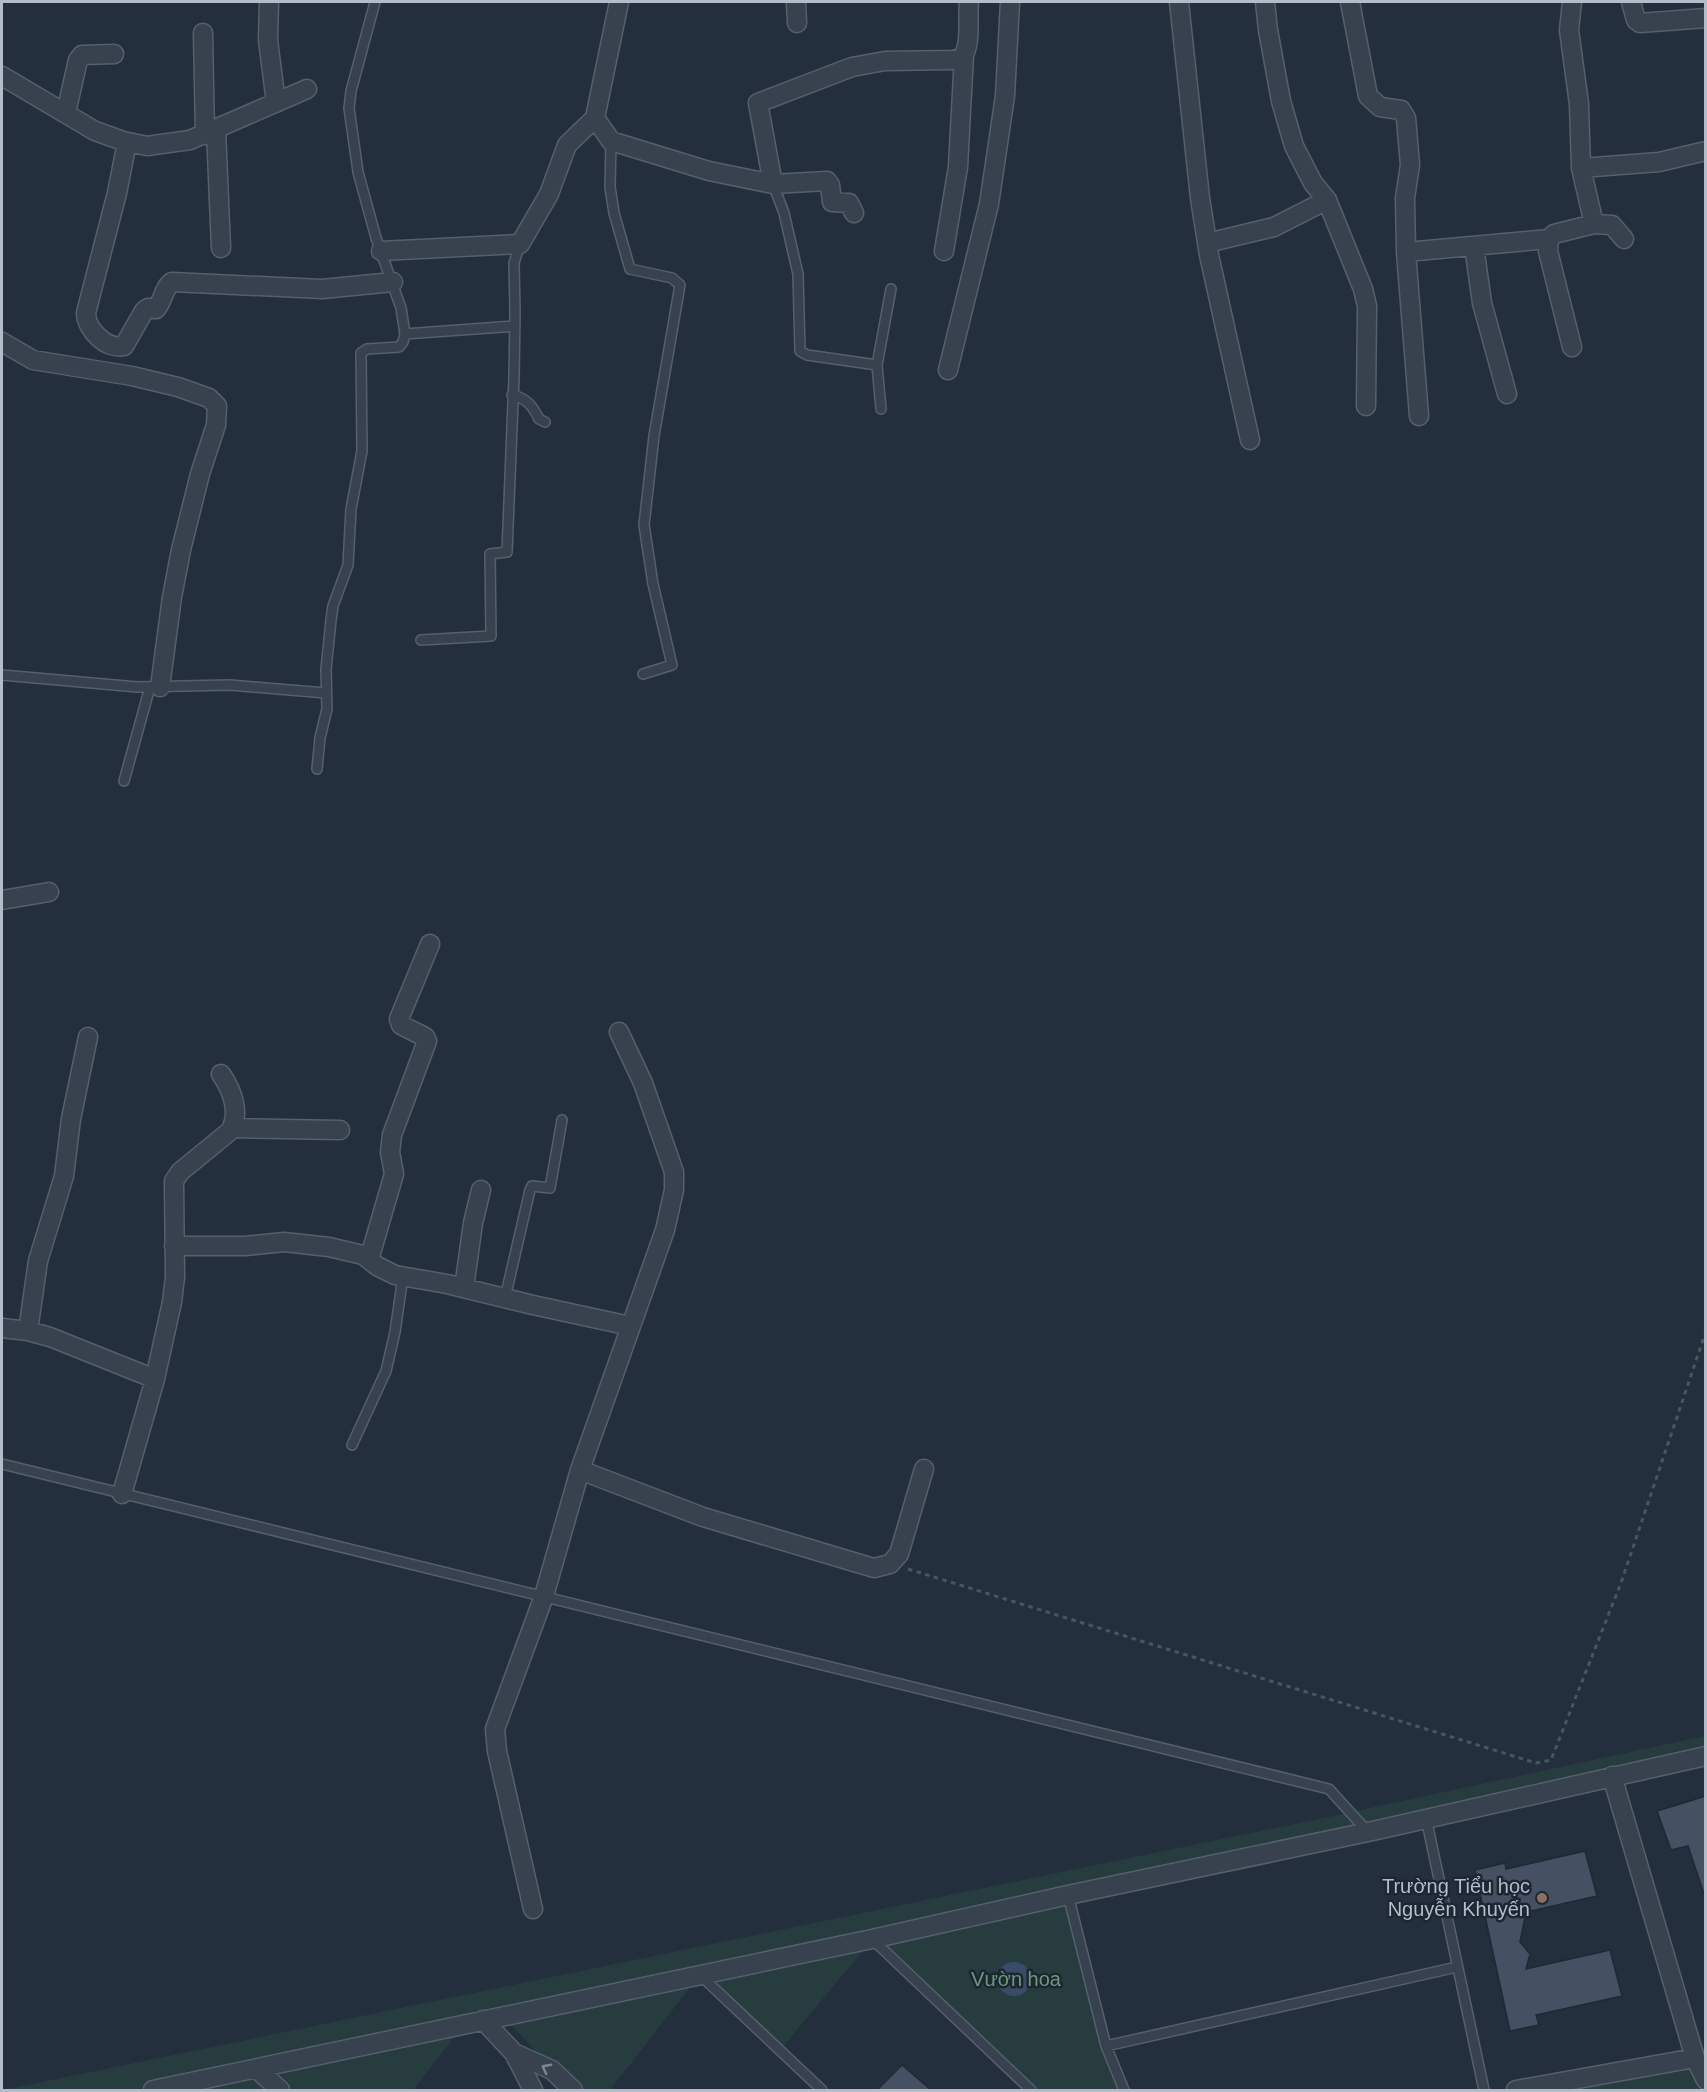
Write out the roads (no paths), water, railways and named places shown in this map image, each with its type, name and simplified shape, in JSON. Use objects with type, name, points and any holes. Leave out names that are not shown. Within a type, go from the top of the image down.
[{"type":"street","points":[[269,2],[268,40],[276,103]]},
{"type":"street","points":[[381,251],[520,244],[549,194],[567,145],[595,118],[619,2]]},
{"type":"street","points":[[796,2],[797,22]]},
{"type":"street","points":[[944,251],[958,167],[969,2]]},
{"type":"street","points":[[948,370],[989,204],[1005,96],[1010,2]]},
{"type":"street","points":[[1179,2],[1207,243],[1250,440]]},
{"type":"street","points":[[1265,2],[1281,101],[1293,146],[1312,183],[1327,200],[1363,289],[1367,306],[1366,406]]},
{"type":"street","points":[[1350,2],[1368,96],[1380,107],[1401,110],[1406,118],[1410,165],[1406,198],[1407,252],[1419,416]]},
{"type":"street","points":[[1572,2],[1569,30],[1579,104],[1581,168],[1594,224]]},
{"type":"street","points":[[1631,2],[1636,20],[1640,23],[1706,18]]},
{"type":"street","points":[[203,33],[221,249]]},
{"type":"street","points":[[66,113],[78,60],[82,55],[114,54]]},
{"type":"street","points":[[773,184],[758,103],[852,67],[885,61],[952,60],[964,55]]},
{"type":"street","points":[[2,76],[95,131],[147,146],[190,140],[308,89]]},
{"type":"street","points":[[595,118],[610,141],[709,171],[773,184],[827,181],[830,185],[832,202],[849,203],[854,213]]},
{"type":"street","points":[[127,142],[117,193],[86,313],[87,325],[114,346],[123,346],[144,310],[156,309],[168,284],[172,282],[322,289],[393,282]]},
{"type":"street","points":[[1581,168],[1659,162],[1706,151]]},
{"type":"street","points":[[1207,243],[1274,227],[1327,200]]},
{"type":"street","points":[[1407,252],[1549,239],[1554,234],[1594,224],[1612,225],[1624,239]]},
{"type":"street","points":[[1549,239],[1548,251],[1572,347]]},
{"type":"street","points":[[1474,246],[1482,303],[1507,394]]},
{"type":"street","points":[[2,342],[33,360],[132,376],[178,387],[209,398],[218,406],[216,425],[200,474],[181,550],[155,687]]},
{"type":"street","points":[[2,900],[49,892]]},
{"type":"street","points":[[369,1260],[394,1174],[390,1152],[392,1135],[427,1041],[425,1037],[401,1024],[400,1016],[430,944]]},
{"type":"street","points":[[533,1909],[495,1734],[498,1719],[544,1596],[580,1470],[665,1230],[673,1201],[675,1180],[670,1161],[643,1083],[619,1032]]},
{"type":"street","points":[[28,1331],[38,1261],[64,1176],[71,1119],[88,1037]]},
{"type":"street","points":[[122,1494],[155,1379],[172,1302],[175,1277],[174,1181],[232,1128],[234,1118],[232,1093],[221,1074]]},
{"type":"street","points":[[232,1128],[340,1130]]},
{"type":"street","points":[[464,1287],[473,1223],[481,1190]]},
{"type":"street","points":[[174,1246],[302,1243],[356,1252],[387,1272],[464,1287],[630,1326]]},
{"type":"street","points":[[2,1328],[28,1331],[62,1341],[155,1379]]},
{"type":"street","points":[[580,1470],[703,1516],[874,1568],[890,1564],[902,1546],[924,1469]]},
{"type":"street","points":[[153,2091],[187,2087],[257,2069],[1368,1832],[1706,1756]]},
{"type":"street","points":[[1612,1776],[1695,2058],[1706,2080]]},
{"type":"street","points":[[483,2020],[514,2053],[532,2091]]},
{"type":"street","points":[[514,2053],[552,2070],[573,2091]]},
{"type":"street","points":[[1516,2091],[1695,2058]]},
{"type":"street","points":[[257,2069],[280,2091]]},
{"type":"lane","points":[[317,769],[318,751],[327,709],[326,669],[332,613],[348,566],[351,509],[362,451],[361,353],[367,350],[399,347],[405,334],[401,308],[381,251],[358,172],[349,108],[351,91],[375,2]]},
{"type":"lane","points":[[610,141],[610,187],[614,213],[630,269],[672,278],[680,285],[654,436],[644,525],[652,584],[672,665],[644,674]]},
{"type":"lane","points":[[773,184],[784,213],[798,274],[800,351],[807,355],[877,365]]},
{"type":"lane","points":[[421,640],[491,636],[490,554],[507,552],[515,326],[514,263],[520,244]]},
{"type":"lane","points":[[880,409],[877,365],[891,289]]},
{"type":"lane","points":[[405,334],[515,326]]},
{"type":"lane","points":[[512,395],[522,397],[539,419],[545,422]]},
{"type":"lane","points":[[2,675],[107,685],[155,687],[230,685],[326,693]]},
{"type":"lane","points":[[124,781],[155,687]]},
{"type":"lane","points":[[505,1298],[530,1190],[532,1186],[550,1188],[562,1120]]},
{"type":"lane","points":[[352,1445],[386,1371],[395,1332],[403,1276]]},
{"type":"lane","points":[[2,1464],[1329,1789],[1368,1832]]},
{"type":"lane","points":[[1426,1818],[1484,2091]]},
{"type":"lane","points":[[1068,1895],[1106,2046],[1124,2091]]},
{"type":"lane","points":[[872,1939],[1031,2091]]},
{"type":"lane","points":[[1106,2046],[1458,1967]]},
{"type":"lane","points":[[700,1975],[822,2091]]},
{"type":"water","points":[[1014,1962],[1026,1967],[1031,1979],[1026,1991],[1014,1996],[1002,1991],[997,1979],[1002,1967]]},
{"type":"place","name":"Trường Tiểu học Nguyễn Khuyến","points":[[1542,1898]]},
{"type":"park label","name":"Vườn hoa","points":[[1016,1979]]}]
